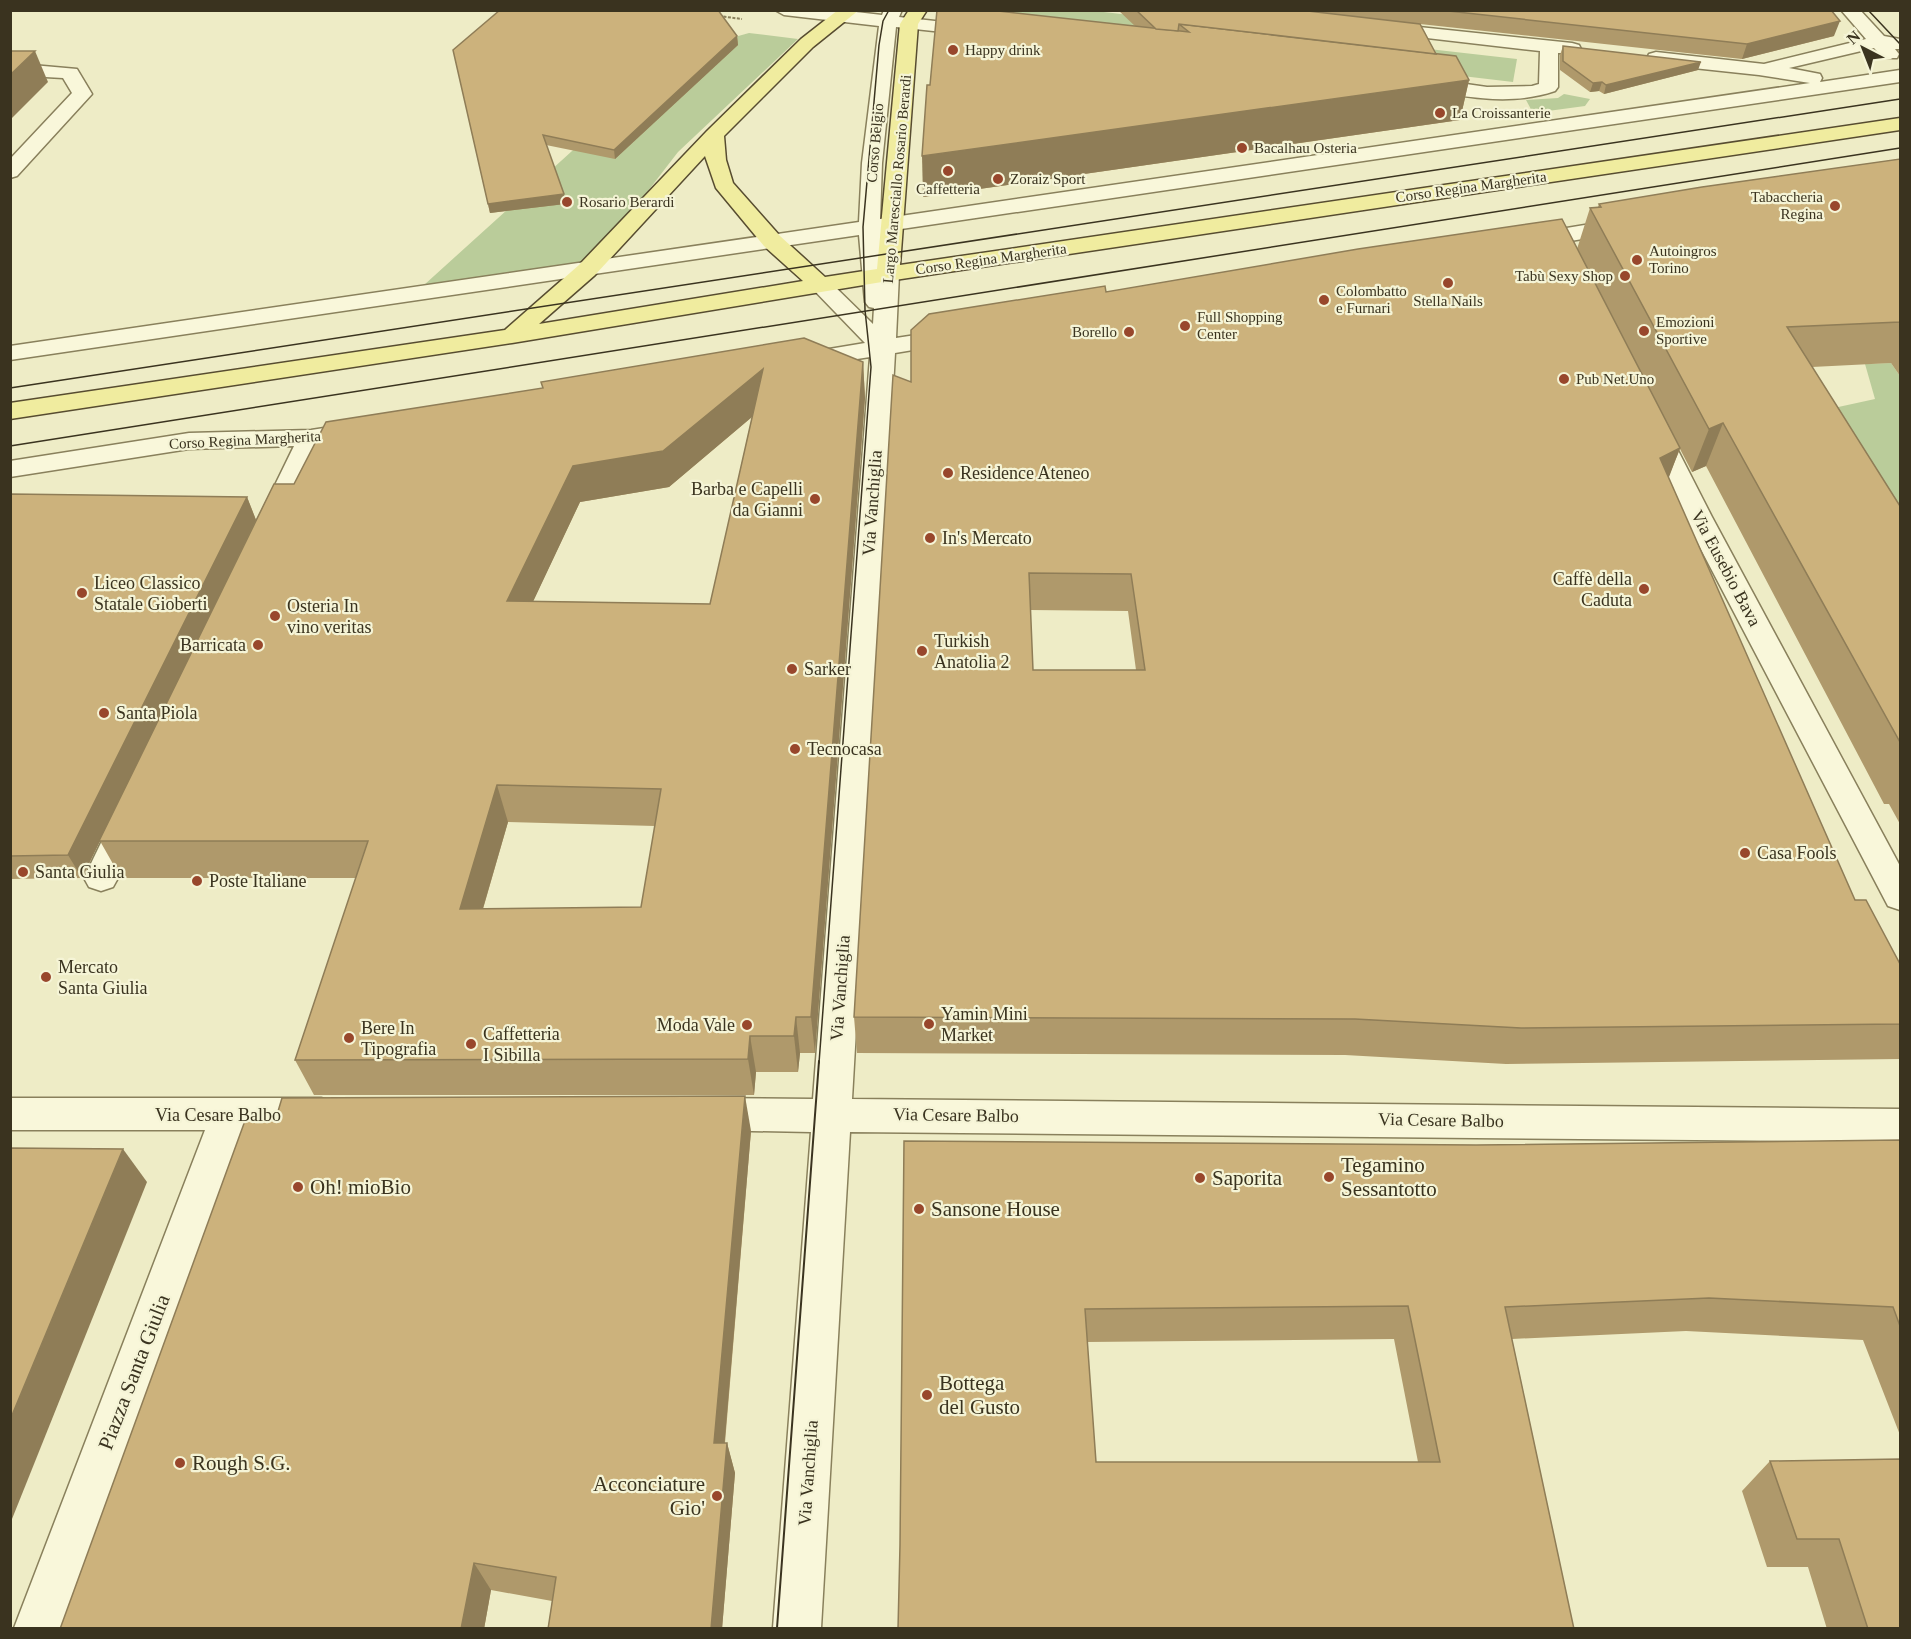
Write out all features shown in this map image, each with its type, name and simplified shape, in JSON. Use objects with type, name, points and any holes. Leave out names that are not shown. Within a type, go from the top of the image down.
[{"type":"main road","points":[[512,336],[587,270],[714,135],[807,43],[845,14]]},
{"type":"main road","name":"Largo Maresciallo Rosario Berardi","points":[[880,275],[893,222],[914,15]]},
{"type":"main road","name":"Corso Regina Margherita","points":[[10,411],[512,336],[880,275],[1900,124]]},
{"type":"main road","points":[[714,135],[716,160],[723,184],[772,241],[820,285]]},
{"type":"street","points":[[784,10],[890,16],[914,15],[1002,34]]},
{"type":"street","points":[[1850,10],[1900,67]]},
{"type":"street","name":"Corso Belgio","points":[[880,275],[869,226],[872,163],[890,16]]},
{"type":"street","points":[[1362,26],[1596,51]]},
{"type":"street","points":[[1759,69],[1879,41],[1900,44]]},
{"type":"street","points":[[1405,82],[1487,92],[1537,92],[1548,87],[1549,46]]},
{"type":"street","points":[[1642,56],[1759,69],[1844,84]]},
{"type":"street","points":[[10,69],[70,73],[82,94],[10,172]]},
{"type":"street","points":[[10,353],[587,270],[893,222],[1516,130],[1900,76]]},
{"type":"street","points":[[1487,92],[1516,130]]},
{"type":"street","points":[[1498,246],[1562,246],[1642,222]]},
{"type":"street","name":"Largo Maresciallo Rosario Berardi","points":[[880,275],[883,348]]},
{"type":"street","points":[[820,285],[883,348]]},
{"type":"street","points":[[781,364],[978,332]]},
{"type":"street","name":"Via Vanchiglia","points":[[797,1629],[883,348]]},
{"type":"street","name":"Via Eusebio Bava","points":[[1642,406],[1704,528],[1900,897]]},
{"type":"street","name":"Corso Regina Margherita","points":[[10,469],[189,441],[311,438],[382,427]]},
{"type":"street","points":[[261,543],[311,438]]},
{"type":"street","points":[[101,878],[142,792]]},
{"type":"street","name":"Via Cesare Balbo","points":[[671,1114],[832,1113],[1900,1126]]},
{"type":"street","name":"Via Cesare Balbo","points":[[10,1114],[352,1114]]},
{"type":"street","name":"Piazza Santa Giulia","points":[[38,1629],[230,1115]]},
{"type":"path","points":[[717,15],[751,19]]},
{"type":"green space","points":[[1005,11],[1095,11],[1517,59],[1513,82],[988,20]]},
{"type":"green space","points":[[749,33],[798,39],[678,152],[587,270],[413,295],[593,132],[710,44]]},
{"type":"green space","points":[[1564,94],[1590,99],[1585,106],[1533,113],[1526,100],[1558,98]]},
{"type":"green space","points":[[1891,363],[1900,376],[1900,587],[1820,411],[1875,399],[1865,364]]},
{"type":"building","points":[[500,10],[718,10],[737,36],[614,150],[543,135],[564,194],[488,204],[453,50]]},
{"type":"building","points":[[937,10],[989,10],[1189,32],[1179,24],[1456,56],[1469,80],[922,156],[927,85],[930,85]]},
{"type":"building","points":[[1136,10],[1299,10],[1420,24],[1436,54],[1179,24],[1178,31],[1156,29]]},
{"type":"building","points":[[1439,10],[1831,10],[1840,21],[1747,44]]},
{"type":"building","points":[[1563,46],[1701,62],[1606,85],[1602,82],[1593,83],[1563,61]]},
{"type":"building","points":[[10,51],[35,51],[10,75]]},
{"type":"building","points":[[1900,159],[1900,322],[1787,327],[1900,506],[1900,742],[1723,423],[1709,429],[1590,208],[1601,207],[1599,204],[1702,187]]},
{"type":"building","points":[[1562,219],[1680,448],[1660,458],[1855,900],[1866,900],[1900,964],[1900,1024],[1521,1028],[1355,1019],[854,1017],[893,375],[911,382],[911,330],[929,314],[1105,286],[1106,292],[1358,249]],"holes":[[[1029,573],[1131,574],[1145,670],[1033,670]]]},
{"type":"building","points":[[804,338],[863,362],[811,1017],[796,1017],[794,1036],[750,1036],[748,1059],[295,1060],[368,841],[99,841],[274,484],[294,484],[326,422],[543,388],[541,382]],"holes":[[[763,369],[710,604],[507,601],[573,466],[663,451]],[[497,785],[661,789],[641,907],[460,909]]]},
{"type":"building","points":[[10,494],[247,497],[68,855],[10,856]]},
{"type":"building","points":[[745,1096],[714,1443],[727,1443],[711,1629],[548,1629],[556,1577],[474,1563],[461,1629],[60,1629],[246,1118],[276,1118],[282,1098]]},
{"type":"building","points":[[1900,1140],[1900,1326],[1893,1307],[1709,1298],[1505,1307],[1574,1629],[898,1629],[904,1141],[1476,1145]],"holes":[[[1408,1306],[1440,1462],[1096,1462],[1085,1309]]]},
{"type":"building","points":[[10,1148],[123,1149],[10,1420]]},
{"type":"building","points":[[1900,1459],[1900,1629],[1868,1629],[1839,1539],[1797,1539],[1770,1461]]},
{"type":"tram line","points":[[864,257],[863,227],[879,45],[883,21],[889,10]]},
{"type":"tram line","points":[[1868,10],[1900,44]]},
{"type":"tram line","points":[[864,257],[1900,99]]},
{"type":"tram line","points":[[865,311],[1900,148]]},
{"type":"tram line","points":[[10,388],[864,257]]},
{"type":"tram line","points":[[864,257],[865,311]]},
{"type":"tram line","points":[[10,446],[865,311]]},
{"type":"tram line","points":[[819,1063],[871,367],[865,311]]},
{"type":"tram line","points":[[777,1628],[819,1061]]},
{"type":"place","name":"Happy drink","points":[[953,50]]},
{"type":"place","name":"La Croissanterie","points":[[1440,113]]},
{"type":"place","name":"Bacalhau Osteria","points":[[1242,148]]},
{"type":"place","name":"Caffetteria","points":[[948,171]]},
{"type":"place","name":"Zoraiz Sport","points":[[998,179]]},
{"type":"place","name":"Rosario Berardi","points":[[567,202]]},
{"type":"place","name":"Tabaccheria Regina","points":[[1835,206]]},
{"type":"place","name":"Autoingros Torino","points":[[1637,260]]},
{"type":"place","name":"Tabù Sexy Shop","points":[[1625,276]]},
{"type":"place","name":"Stella Nails","points":[[1448,283]]},
{"type":"place","name":"Colombatto e Furnari","points":[[1324,300]]},
{"type":"place","name":"Full Shopping Center","points":[[1185,326]]},
{"type":"place","name":"Emozioni Sportive","points":[[1644,331]]},
{"type":"place","name":"Borello","points":[[1129,332]]},
{"type":"place","name":"Pub Net.Uno","points":[[1564,379]]},
{"type":"place","name":"Residence Ateneo","points":[[948,473]]},
{"type":"place","name":"Barba e Capelli da Gianni","points":[[815,499]]},
{"type":"place","name":"In's Mercato","points":[[930,538]]},
{"type":"place","name":"Caffè della Caduta","points":[[1644,589]]},
{"type":"place","name":"Liceo Classico Statale Gioberti","points":[[82,593]]},
{"type":"place","name":"Osteria In vino veritas","points":[[275,616]]},
{"type":"place","name":"Barricata","points":[[258,645]]},
{"type":"place","name":"Turkish Anatolia 2","points":[[922,651]]},
{"type":"place","name":"Sarker","points":[[792,669]]},
{"type":"place","name":"Santa Piola","points":[[104,713]]},
{"type":"place","name":"Tecnocasa","points":[[795,749]]},
{"type":"place","name":"Casa Fools","points":[[1745,853]]},
{"type":"place","name":"Santa Giulia","points":[[23,872]]},
{"type":"place","name":"Poste Italiane","points":[[197,881]]},
{"type":"place","name":"Mercato Santa Giulia","points":[[46,977]]},
{"type":"place","name":"Yamin Mini Market","points":[[929,1024]]},
{"type":"place","name":"Moda Vale","points":[[747,1025]]},
{"type":"place","name":"Bere In Tipografia","points":[[349,1038]]},
{"type":"place","name":"Caffetteria I Sibilla","points":[[471,1044]]},
{"type":"place","name":"Tegamino Sessantotto","points":[[1329,1177]]},
{"type":"place","name":"Saporita","points":[[1200,1178]]},
{"type":"place","name":"Oh! mioBio","points":[[298,1187]]},
{"type":"place","name":"Sansone House","points":[[919,1209]]},
{"type":"place","name":"Bottega del Gusto","points":[[927,1395]]},
{"type":"place","name":"Rough S.G.","points":[[180,1463]]},
{"type":"place","name":"Acconciature Gio'","points":[[717,1496]]}]
